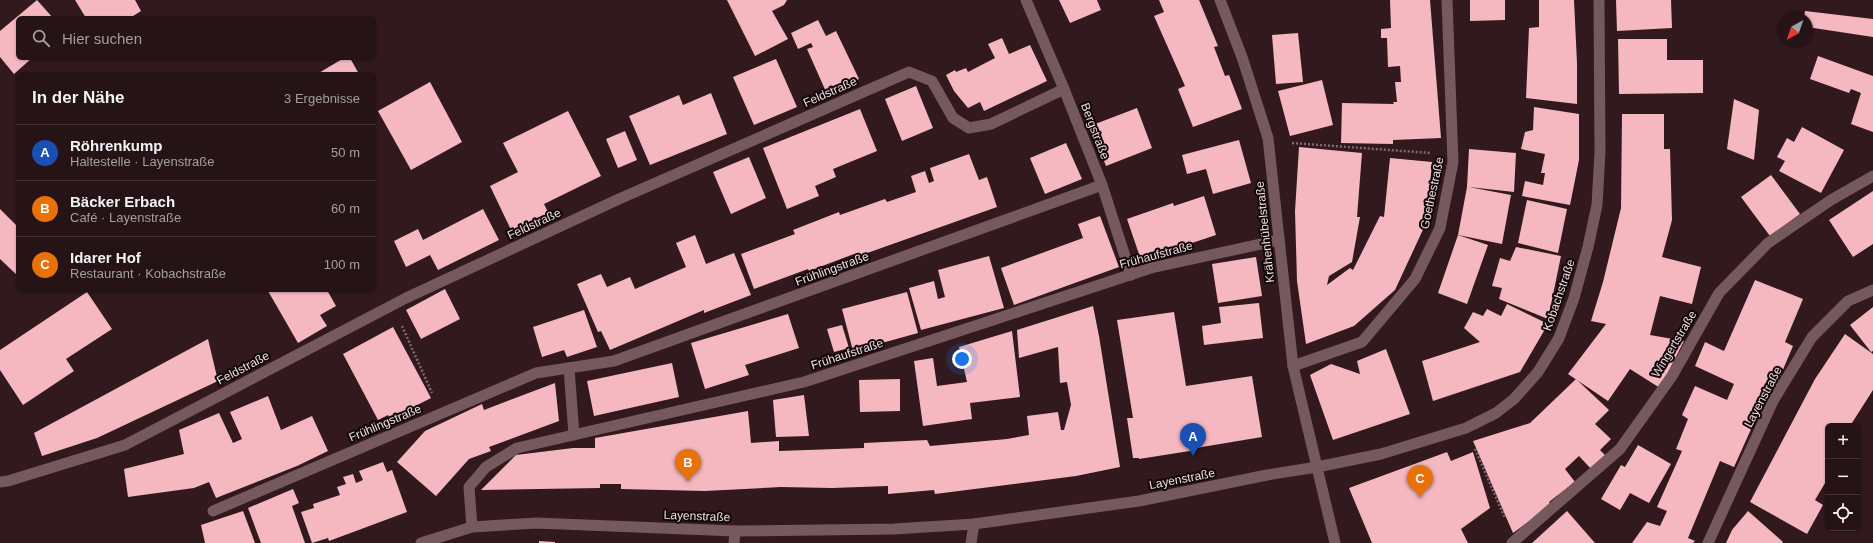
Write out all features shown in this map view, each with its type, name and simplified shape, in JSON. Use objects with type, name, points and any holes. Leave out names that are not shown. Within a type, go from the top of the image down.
[{"type":"street","name":"Bergstraße","points":[[1026,0],[1064,89],[1102,185],[1131,275]]},
{"type":"street","name":"Krähenhübelstraße","points":[[1220,0],[1242,56],[1269,141],[1293,366],[1317,467]]},
{"type":"street","name":"Goethestraße","points":[[1293,366],[1362,342],[1415,278],[1440,228],[1453,155],[1448,0]]},
{"type":"street","name":"Kobachstraße","points":[[1317,467],[1381,454],[1466,428],[1496,413],[1514,399],[1538,372],[1559,338],[1574,298],[1588,247],[1596,205],[1600,152],[1599,0]]},
{"type":"street","name":"Feldstraße","points":[[0,482],[8,481],[125,445],[392,305],[619,199],[909,72],[932,81],[952,118],[970,128],[992,124],[1064,89]]},
{"type":"street","name":"Wingertstraße","points":[[1513,542],[1620,449],[1672,376],[1720,293],[1768,243],[1831,200],[1873,176]]},
{"type":"street","name":"Frühlingstraße","points":[[213,511],[536,372],[614,362],[1102,185]]},
{"type":"street","name":"Frühaufstraße","points":[[472,527],[469,487],[486,467],[517,448],[804,382],[1151,268],[1279,240]]},
{"type":"street","name":"Layenstraße","points":[[1708,543],[1773,401],[1812,337],[1848,301],[1873,290]]},
{"type":"street","points":[[569,368],[574,435]]},
{"type":"street","points":[[1317,467],[1335,543]]},
{"type":"street","name":"Layenstraße","points":[[421,543],[472,527],[536,523],[735,531],[894,529],[974,524],[1139,501],[1267,475],[1317,467]]},
{"type":"street","points":[[971,543],[974,524]]},
{"type":"street","points":[[734,543],[735,531]]},
{"type":"path","points":[[1269,141],[1453,155]]},
{"type":"path","points":[[392,305],[441,413]]},
{"type":"path","points":[[1466,428],[1513,542]]},
{"type":"building","points":[[37,0],[51,16],[18,16]]},
{"type":"building","points":[[75,0],[135,0],[141,11],[133,16],[85,16]]},
{"type":"building","points":[[727,0],[787,0],[784,5],[772,11],[788,39],[755,56]]},
{"type":"building","points":[[1059,0],[1097,0],[1101,10],[1070,23]]},
{"type":"building","points":[[1159,0],[1199,0],[1218,46],[1214,47],[1225,76],[1229,75],[1242,109],[1193,127],[1178,89],[1185,86],[1154,16],[1164,12]]},
{"type":"building","points":[[1390,0],[1430,0],[1441,138],[1393,140],[1393,144],[1341,143],[1342,103],[1394,104],[1393,102],[1397,102],[1395,82],[1401,82],[1400,66],[1388,67],[1387,38],[1381,38],[1381,29],[1391,28]]},
{"type":"building","points":[[1470,0],[1505,0],[1505,20],[1470,21]]},
{"type":"building","points":[[1539,0],[1574,0],[1577,104],[1526,98],[1529,28],[1539,27]]},
{"type":"building","points":[[1616,0],[1671,0],[1672,28],[1617,31]]},
{"type":"building","points":[[1805,11],[1873,19],[1873,37],[1813,28],[1813,12]]},
{"type":"building","points":[[16,18],[16,60],[30,60],[14,74],[0,57],[0,31]]},
{"type":"building","points":[[818,20],[826,36],[836,31],[859,79],[827,94],[807,49],[813,47],[811,43],[798,49],[791,33]]},
{"type":"building","points":[[1298,33],[1303,82],[1276,84],[1272,35]]},
{"type":"building","points":[[1002,38],[1009,54],[1030,45],[1047,81],[984,111],[980,102],[968,108],[954,91],[946,75],[955,70],[956,72],[966,68],[968,72],[995,58],[988,44]]},
{"type":"building","points":[[1618,39],[1667,39],[1667,60],[1703,60],[1703,93],[1619,94]]},
{"type":"building","points":[[1818,56],[1873,76],[1873,132],[1851,124],[1861,93],[1851,89],[1849,93],[1810,79]]},
{"type":"building","points":[[776,59],[797,107],[754,125],[733,77]]},
{"type":"building","points":[[341,60],[351,60],[358,72],[320,72]]},
{"type":"building","points":[[1322,80],[1333,125],[1290,136],[1278,91]]},
{"type":"building","points":[[430,82],[462,142],[411,170],[378,111]]},
{"type":"building","points":[[916,86],[933,128],[902,141],[885,99]]},
{"type":"building","points":[[711,93],[727,134],[650,165],[629,116],[679,95],[683,105]]},
{"type":"building","points":[[1734,99],[1759,110],[1754,160],[1727,149]]},
{"type":"building","points":[[1534,107],[1579,114],[1579,160],[1570,205],[1522,196],[1525,181],[1543,185],[1545,173],[1541,173],[1545,154],[1521,149],[1525,132],[1533,130]]},
{"type":"building","points":[[1137,108],[1152,148],[1106,166],[1090,126]]},
{"type":"building","points":[[860,109],[877,151],[833,169],[836,177],[815,186],[819,196],[787,209],[763,148]]},
{"type":"building","points":[[568,111],[601,176],[544,204],[549,214],[512,232],[490,186],[518,172],[503,143]]},
{"type":"building","points":[[1622,114],[1664,114],[1664,149],[1670,149],[1672,220],[1662,257],[1701,267],[1692,304],[1660,296],[1650,335],[1684,341],[1660,388],[1630,369],[1608,401],[1568,374],[1606,324],[1591,321],[1603,282],[1621,208]]},
{"type":"building","points":[[1802,127],[1844,150],[1821,193],[1779,171],[1785,161],[1777,157],[1787,138],[1794,142]]},
{"type":"building","points":[[625,131],[637,160],[618,168],[606,139]]},
{"type":"building","points":[[1239,140],[1251,183],[1213,194],[1206,169],[1187,174],[1182,155]]},
{"type":"building","points":[[1066,143],[1082,179],[1045,194],[1030,158]]},
{"type":"building","points":[[1299,147],[1362,153],[1357,217],[1360,217],[1352,262],[1329,276],[1327,285],[1350,268],[1353,270],[1380,216],[1384,217],[1390,158],[1432,162],[1427,221],[1395,290],[1354,326],[1306,344],[1297,281],[1295,211]]},
{"type":"building","points":[[1469,149],[1516,153],[1514,192],[1469,187],[1511,195],[1502,244],[1458,235],[1467,187]]},
{"type":"building","points":[[969,154],[979,180],[987,177],[997,207],[856,257],[854,254],[754,289],[741,254],[795,234],[793,230],[839,212],[840,215],[885,199],[887,202],[916,192],[911,176],[925,171],[929,183],[934,181],[930,168]]},
{"type":"building","points":[[749,157],[766,198],[731,214],[713,172]]},
{"type":"building","points":[[1771,175],[1800,214],[1770,236],[1741,197]]},
{"type":"building","points":[[1873,191],[1873,244],[1853,257],[1829,220]]},
{"type":"building","points":[[1204,196],[1216,235],[1141,260],[1127,219],[1173,203],[1174,206]]},
{"type":"building","points":[[1527,200],[1567,209],[1558,253],[1518,243]]},
{"type":"building","points":[[0,209],[16,225],[16,274],[0,259]]},
{"type":"building","points":[[483,209],[499,240],[438,270],[430,255],[406,267],[394,241],[418,229],[423,240]]},
{"type":"building","points":[[1100,216],[1119,267],[1014,305],[1001,268],[1083,238],[1078,224]]},
{"type":"building","points":[[695,235],[706,264],[734,253],[751,295],[704,313],[704,310],[610,350],[601,331],[598,332],[577,284],[601,274],[607,287],[630,277],[635,289],[686,267],[676,243]]},
{"type":"building","points":[[1458,235],[1488,245],[1467,304],[1438,293]]},
{"type":"building","points":[[1516,247],[1561,256],[1548,319],[1499,299],[1502,288],[1492,286],[1500,258],[1510,261]]},
{"type":"building","points":[[989,256],[1004,308],[921,330],[909,288],[934,281],[938,299],[945,297],[938,270]]},
{"type":"building","points":[[1256,257],[1262,296],[1218,303],[1212,264]]},
{"type":"building","points":[[1755,280],[1803,299],[1785,342],[1793,346],[1776,386],[1770,387],[1734,467],[1720,461],[1688,538],[1695,541],[1693,543],[1632,543],[1647,522],[1660,526],[1667,511],[1657,507],[1682,451],[1676,449],[1688,419],[1682,415],[1695,386],[1727,400],[1734,384],[1695,366],[1705,342],[1724,351]]},
{"type":"building","points":[[445,289],[460,319],[421,339],[406,310]]},
{"type":"building","points":[[87,292],[112,329],[66,359],[74,371],[23,405],[0,370],[0,350]]},
{"type":"building","points":[[269,292],[328,292],[336,306],[320,315],[327,326],[298,343]]},
{"type":"building","points":[[907,292],[918,333],[853,351],[842,309]]},
{"type":"building","points":[[1259,303],[1263,338],[1204,345],[1202,326],[1221,323],[1219,307]]},
{"type":"building","points":[[1507,304],[1548,324],[1520,372],[1433,401],[1422,361],[1480,342],[1464,328],[1473,312],[1483,316],[1487,309],[1501,316]]},
{"type":"building","points":[[1093,306],[1120,467],[1076,476],[935,494],[934,490],[888,494],[888,486],[832,488],[781,487],[705,491],[621,489],[621,484],[600,484],[600,488],[481,490],[516,455],[573,448],[595,448],[595,438],[748,411],[751,443],[779,441],[779,451],[864,448],[864,443],[927,440],[930,446],[1007,439],[1029,435],[1027,416],[1058,412],[1061,430],[1064,430],[1071,405],[1067,382],[1060,383],[1058,347],[1019,358],[1017,330]]},
{"type":"building","points":[[1873,307],[1873,351],[1871,352],[1850,325]]},
{"type":"building","points":[[584,310],[597,347],[567,357],[564,350],[542,357],[533,327]]},
{"type":"building","points":[[1174,312],[1186,386],[1252,376],[1262,437],[1196,448],[1196,450],[1139,459],[1133,458],[1127,418],[1133,418],[1117,320]]},
{"type":"building","points":[[788,314],[799,348],[745,365],[749,375],[705,389],[691,343]]},
{"type":"building","points":[[842,325],[849,348],[834,352],[827,329]]},
{"type":"building","points":[[393,327],[431,398],[390,419],[388,415],[378,420],[343,354]]},
{"type":"building","points":[[1012,331],[1020,397],[970,403],[972,419],[923,426],[914,361],[933,358],[937,386],[967,382],[959,347]]},
{"type":"building","points":[[1845,334],[1873,354],[1873,390],[1852,423],[1825,423],[1825,483],[1815,500],[1823,505],[1807,534],[1750,502],[1815,379]]},
{"type":"building","points":[[208,339],[218,381],[97,438],[42,456],[34,433]]},
{"type":"building","points":[[1386,349],[1410,414],[1333,440],[1310,375],[1331,364],[1360,374],[1357,361]]},
{"type":"building","points":[[672,363],[679,397],[594,416],[587,381]]},
{"type":"building","points":[[900,379],[900,411],[860,412],[859,380]]},
{"type":"building","points":[[1576,379],[1609,410],[1595,424],[1611,439],[1600,450],[1607,457],[1592,470],[1579,456],[1565,469],[1575,482],[1549,502],[1551,505],[1513,533],[1473,441],[1530,423]]},
{"type":"building","points":[[555,383],[559,421],[489,447],[491,451],[469,459],[436,496],[397,462],[425,431],[482,404],[484,410]]},
{"type":"building","points":[[804,395],[809,436],[776,437],[773,400]]},
{"type":"building","points":[[268,396],[281,430],[312,416],[328,451],[297,466],[216,498],[209,482],[194,488],[128,497],[124,469],[184,454],[179,430],[219,413],[233,443],[242,439],[230,412]]},
{"type":"building","points":[[1638,445],[1671,464],[1649,503],[1630,493],[1620,510],[1601,499],[1621,465],[1625,467]]},
{"type":"building","points":[[1447,452],[1451,461],[1473,452],[1490,508],[1461,529],[1468,543],[1372,543],[1349,488]]},
{"type":"building","points":[[383,462],[387,472],[392,470],[407,512],[329,541],[328,538],[312,543],[301,512],[314,508],[313,504],[340,495],[337,487],[346,484],[343,477],[353,474],[356,483],[363,480],[359,471]]},
{"type":"building","points":[[293,489],[299,503],[292,506],[305,543],[261,543],[248,508]]},
{"type":"building","points":[[243,511],[255,543],[205,543],[201,525]]},
{"type":"building","points":[[1567,511],[1595,543],[1532,543]]},
{"type":"building","points":[[1748,511],[1783,542],[1726,543],[1732,530]]},
{"type":"building","points":[[539,541],[555,542],[555,543],[539,543]]},
{"type":"place","name":"Röhrenkump","points":[[1193,456]]},
{"type":"place","name":"Bäcker Erbach","points":[[688,482]]},
{"type":"place","name":"Idarer Hof","points":[[1420,498]]}]
